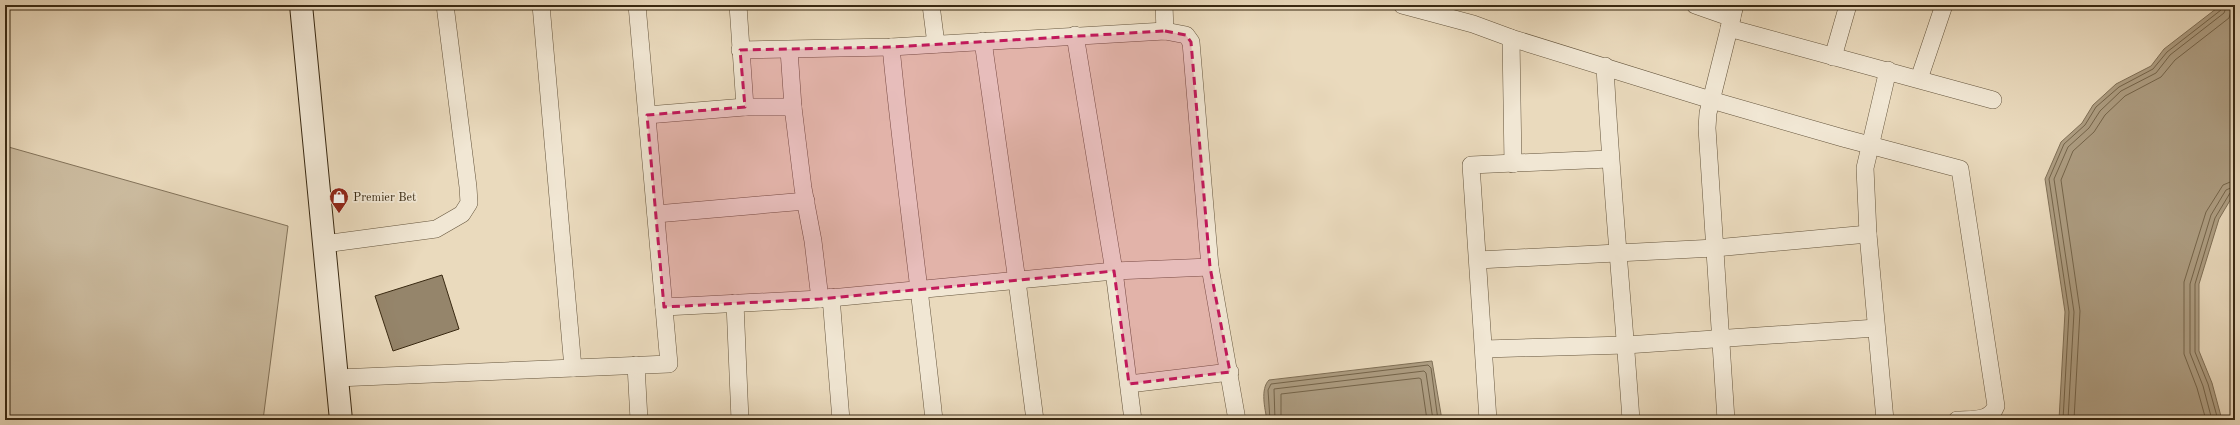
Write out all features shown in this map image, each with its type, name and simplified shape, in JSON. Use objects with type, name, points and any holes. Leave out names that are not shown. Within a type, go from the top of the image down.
[{"type":"street","points":[[300,5],[341,420]]},
{"type":"street","points":[[324,244],[436,229],[462,214],[469,203],[445,5]]},
{"type":"street","points":[[541,5],[573,368]]},
{"type":"street","points":[[337,378],[669,364],[637,5]]},
{"type":"street","points":[[738,5],[745,108]]},
{"type":"street","points":[[931,5],[936,44]]},
{"type":"street","points":[[1164,5],[1166,31]]},
{"type":"street","points":[[1402,5],[1473,24],[1511,38],[1711,100],[1960,169],[1996,406],[1996,417],[1957,420]]},
{"type":"street","points":[[1695,5],[1732,17],[1833,57],[1888,70],[1993,100]]},
{"type":"street","points":[[1833,57],[1848,5]]},
{"type":"street","points":[[1919,80],[1944,5]]},
{"type":"street","points":[[1726,420],[1707,128],[1711,100],[1732,17]]},
{"type":"street","points":[[740,50],[789,50],[936,44],[1166,31],[1186,35],[1191,42],[1210,267],[1238,420]]},
{"type":"street","points":[[1075,35],[1114,270],[1134,420]]},
{"type":"street","points":[[1511,38],[1513,164]]},
{"type":"street","points":[[983,41],[1017,281],[1034,420]]},
{"type":"street","points":[[891,46],[906,192],[920,290],[934,420]]},
{"type":"street","points":[[789,50],[793,107],[806,201],[825,298],[841,420]]},
{"type":"street","points":[[1605,66],[1609,159],[1619,252],[1631,420]]},
{"type":"street","points":[[1885,420],[1868,234],[1865,168],[1888,70]]},
{"type":"street","points":[[647,115],[745,108],[793,107]]},
{"type":"street","points":[[1488,420],[1471,166],[1609,159]]},
{"type":"street","points":[[656,214],[806,201]]},
{"type":"street","points":[[1478,260],[1715,248],[1868,234]]},
{"type":"street","points":[[664,307],[825,298],[1017,281],[1114,270],[1210,267]]},
{"type":"street","points":[[735,303],[740,420]]},
{"type":"street","points":[[1484,349],[1626,345],[1876,328]]},
{"type":"street","points":[[636,365],[639,420]]},
{"type":"street","points":[[1129,384],[1230,372]]},
{"type":"highlighted area","points":[[1165,31],[1186,35],[1191,42],[1210,267],[1230,372],[1129,384],[1114,271],[820,299],[664,307],[647,115],[745,107],[740,50],[891,47]]},
{"type":"shaded area","points":[[5,146],[288,226],[263,420],[5,420]]},
{"type":"water","points":[[2221,5],[2235,5],[2235,192],[2219,219],[2199,284],[2199,351],[2212,383],[2222,420],[2059,420],[2065,312],[2045,179],[2061,142],[2082,123],[2093,105],[2116,84],[2151,66],[2164,49]]},
{"type":"water","points":[[1432,361],[1442,420],[1267,420],[1264,405],[1264,394],[1266,384],[1269,380]]},
{"type":"building","points":[[442,275],[459,329],[393,351],[375,296]]},
{"type":"place","name":"Premier Bet","points":[[339,214]]}]
